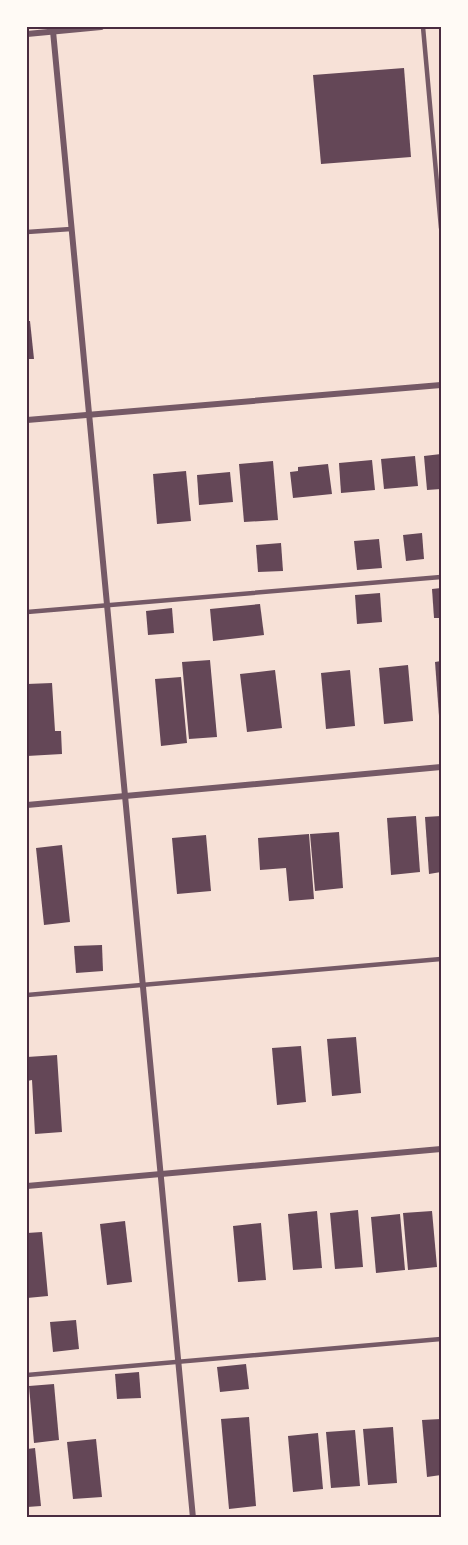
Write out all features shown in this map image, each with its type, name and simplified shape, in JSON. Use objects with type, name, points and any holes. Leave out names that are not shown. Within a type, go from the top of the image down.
[{"type":"street","points":[[27,34],[101,27]]},
{"type":"street","points":[[53,31],[193,1518]]},
{"type":"street","points":[[27,420],[441,385]]},
{"type":"street","points":[[27,805],[441,767]]},
{"type":"street","points":[[27,1186],[441,1149]]},
{"type":"lane","points":[[423,27],[441,228]]},
{"type":"lane","points":[[27,232],[71,229]]},
{"type":"lane","points":[[27,612],[441,577]]},
{"type":"lane","points":[[27,995],[441,959]]},
{"type":"lane","points":[[27,1375],[441,1340]]},
{"type":"building","points":[[404,68],[411,157],[321,164],[313,75]]},
{"type":"building","points":[[27,321],[30,321],[34,359],[27,359]]},
{"type":"building","points":[[441,454],[441,489],[427,490],[424,456]]},
{"type":"building","points":[[415,456],[418,486],[384,489],[381,459]]},
{"type":"building","points":[[372,460],[375,490],[341,493],[339,463]]},
{"type":"building","points":[[273,461],[278,520],[244,522],[239,464]]},
{"type":"building","points":[[328,464],[332,494],[293,498],[290,472],[298,471],[298,467]]},
{"type":"building","points":[[186,471],[191,521],[157,524],[153,474]]},
{"type":"building","points":[[230,472],[233,502],[199,505],[197,475]]},
{"type":"building","points":[[422,533],[424,559],[406,561],[403,535]]},
{"type":"building","points":[[379,539],[382,568],[357,570],[354,541]]},
{"type":"building","points":[[281,543],[283,571],[258,572],[256,545]]},
{"type":"building","points":[[441,588],[441,618],[434,618],[432,589]]},
{"type":"building","points":[[380,593],[382,622],[357,624],[355,595]]},
{"type":"building","points":[[260,604],[264,635],[213,641],[210,609]]},
{"type":"building","points":[[172,608],[174,633],[148,635],[146,611]]},
{"type":"building","points":[[210,660],[217,737],[189,739],[182,662]]},
{"type":"building","points":[[441,661],[441,716],[439,716],[435,662]]},
{"type":"building","points":[[408,665],[413,721],[384,724],[379,668]]},
{"type":"building","points":[[275,670],[282,728],[247,732],[240,674]]},
{"type":"building","points":[[350,670],[355,726],[326,729],[321,673]]},
{"type":"building","points":[[181,677],[187,743],[161,746],[155,679]]},
{"type":"building","points":[[52,683],[55,731],[61,731],[62,754],[27,756],[27,684]]},
{"type":"building","points":[[416,816],[420,872],[391,875],[387,818]]},
{"type":"building","points":[[441,816],[441,872],[429,874],[425,817]]},
{"type":"building","points":[[339,832],[343,888],[315,891],[310,834]]},
{"type":"building","points":[[309,834],[314,899],[289,901],[286,868],[260,870],[258,838]]},
{"type":"building","points":[[206,835],[211,891],[177,894],[172,838]]},
{"type":"building","points":[[62,845],[70,922],[44,925],[36,848]]},
{"type":"building","points":[[102,945],[103,971],[76,973],[74,946]]},
{"type":"building","points":[[356,1037],[361,1093],[332,1096],[327,1039]]},
{"type":"building","points":[[301,1046],[306,1102],[277,1105],[272,1048]]},
{"type":"building","points":[[57,1055],[62,1132],[35,1134],[32,1080],[27,1081],[27,1057]]},
{"type":"building","points":[[358,1210],[363,1267],[335,1269],[330,1213]]},
{"type":"building","points":[[317,1211],[322,1268],[293,1270],[288,1214]]},
{"type":"building","points":[[432,1211],[437,1267],[408,1270],[403,1213]]},
{"type":"building","points":[[400,1214],[405,1270],[376,1273],[371,1217]]},
{"type":"building","points":[[125,1221],[132,1282],[107,1285],[100,1224]]},
{"type":"building","points":[[261,1223],[266,1280],[238,1282],[233,1226]]},
{"type":"building","points":[[42,1232],[48,1296],[27,1298],[27,1233]]},
{"type":"building","points":[[76,1320],[79,1349],[53,1352],[50,1322]]},
{"type":"building","points":[[246,1364],[249,1389],[220,1392],[217,1367]]},
{"type":"building","points":[[139,1372],[141,1398],[117,1399],[115,1374]]},
{"type":"building","points":[[54,1384],[59,1440],[34,1443],[29,1386]]},
{"type":"building","points":[[249,1417],[256,1506],[229,1509],[221,1419]]},
{"type":"building","points":[[441,1419],[441,1475],[427,1477],[422,1420]]},
{"type":"building","points":[[393,1427],[397,1483],[368,1485],[363,1429]]},
{"type":"building","points":[[355,1430],[360,1486],[331,1488],[326,1432]]},
{"type":"building","points":[[318,1433],[323,1489],[293,1492],[288,1436]]},
{"type":"building","points":[[96,1439],[102,1497],[73,1499],[67,1442]]},
{"type":"building","points":[[35,1448],[41,1506],[27,1507],[27,1449]]}]
